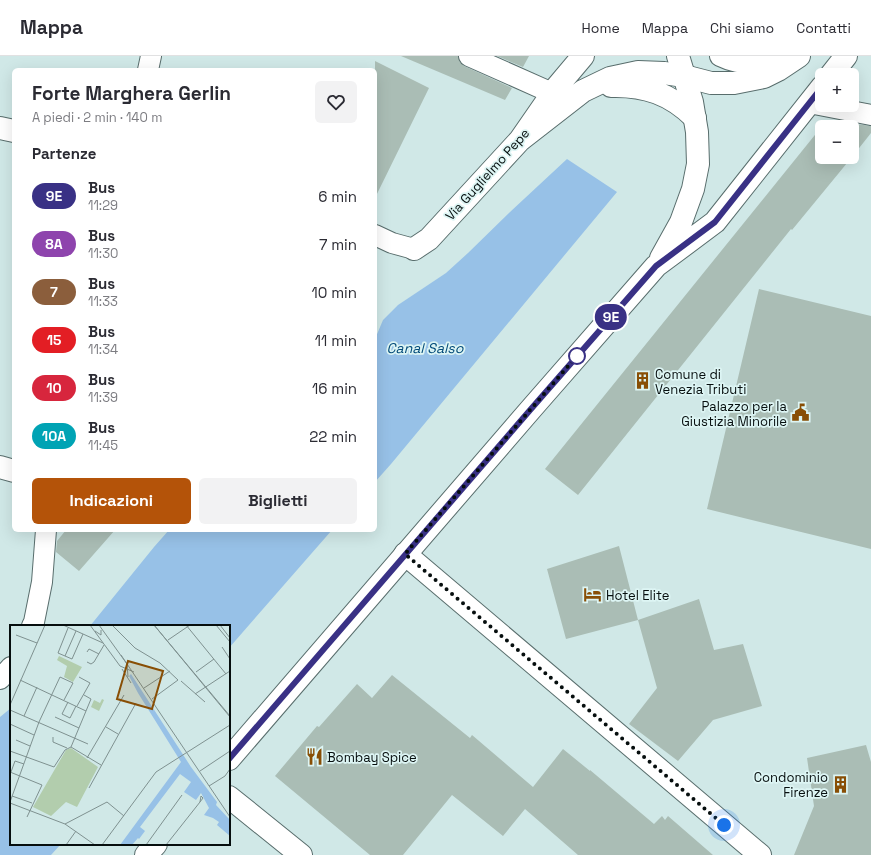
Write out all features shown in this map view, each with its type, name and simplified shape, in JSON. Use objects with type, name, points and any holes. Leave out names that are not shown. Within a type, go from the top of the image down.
[{"type":"street","points":[[148,68],[151,56]]},
{"type":"street","points":[[469,56],[552,93]]},
{"type":"street","name":"Via Guglielmo Pepe","points":[[414,249],[428,239],[520,140],[552,93],[583,56]]},
{"type":"street","points":[[230,758],[656,266],[681,222],[693,190],[698,164],[695,118],[692,102],[678,56]]},
{"type":"street","points":[[720,56],[731,61],[748,64],[766,61],[776,56]]},
{"type":"street","points":[[520,140],[583,91],[610,78],[638,72],[664,73],[684,76],[711,83],[734,83],[764,77],[778,70],[799,56]]},
{"type":"street","points":[[837,68],[846,56]]},
{"type":"street","points":[[583,91],[605,86],[645,88],[667,97],[680,105],[695,118]]},
{"type":"street","points":[[656,266],[715,222],[815,95]]},
{"type":"street","points":[[859,111],[871,115]]},
{"type":"street","points":[[0,128],[12,131]]},
{"type":"street","points":[[377,236],[392,243],[414,249]]},
{"type":"street","points":[[0,467],[12,470]]},
{"type":"street","points":[[32,625],[42,582],[46,532]]},
{"type":"street","points":[[405,554],[760,855]]},
{"type":"street","points":[[0,679],[10,667]]},
{"type":"street","points":[[230,798],[300,855]]},
{"type":"street","points":[[146,855],[155,845]]},
{"type":"water","name":"Canal Salso","points":[[567,159],[617,192],[377,480],[377,334],[383,320],[398,305],[446,273]]},
{"type":"water","points":[[167,532],[330,532],[230,647],[230,625],[91,625]]},
{"type":"water","points":[[10,709],[10,845],[60,845],[51,855],[0,855],[0,717]]},
{"type":"building","points":[[401,56],[458,56],[460,62],[464,66],[512,88],[505,100]]},
{"type":"building","points":[[497,56],[529,56],[523,67]]},
{"type":"building","points":[[375,61],[429,88],[377,194],[377,68],[375,68]]},
{"type":"building","name":"Comune di Venezia Tributi","points":[[859,124],[871,126],[871,133],[859,148]]},
{"type":"building","name":"Comune di Venezia Tributi","points":[[815,135],[815,164],[846,164],[792,230],[791,229],[578,495],[545,469]]},
{"type":"building","name":"Palazzo per la Giustizia Minorile","points":[[759,289],[871,316],[871,549],[707,509]]},
{"type":"building","points":[[64,532],[113,532],[79,571],[56,552],[57,541]]},
{"type":"building","name":"Hotel Elite","points":[[619,546],[638,620],[566,639],[547,569]]},
{"type":"building","name":"Hotel Elite","points":[[699,599],[714,650],[743,644],[762,706],[713,720],[678,761],[629,724],[657,688],[638,620]]},
{"type":"building","points":[[392,675],[470,738],[472,735],[533,787],[563,749],[654,824],[662,816],[665,820],[668,816],[713,855],[578,855],[525,809],[503,836],[452,795],[403,855],[370,855],[275,776],[317,726],[319,727],[357,684],[372,698]]},
{"type":"building","name":"Condominio Firenze","points":[[866,745],[871,762],[871,855],[794,855],[814,806],[807,758]]},
{"type":"bus line","name":"9E","points":[[230,758],[656,266],[715,222],[815,96]]},
{"type":"place","name":"Comune di Venezia Tributi","points":[[642,381]]},
{"type":"place","name":"Palazzo per la Giustizia Minorile","points":[[800,413]]},
{"type":"place","name":"Hotel Elite","points":[[593,595]]},
{"type":"place","name":"Bombay Spice","points":[[314,757]]},
{"type":"place","name":"Condominio Firenze","points":[[841,784]]},
{"type":"route","points":[[577,356],[405,554],[724,825]]}]
